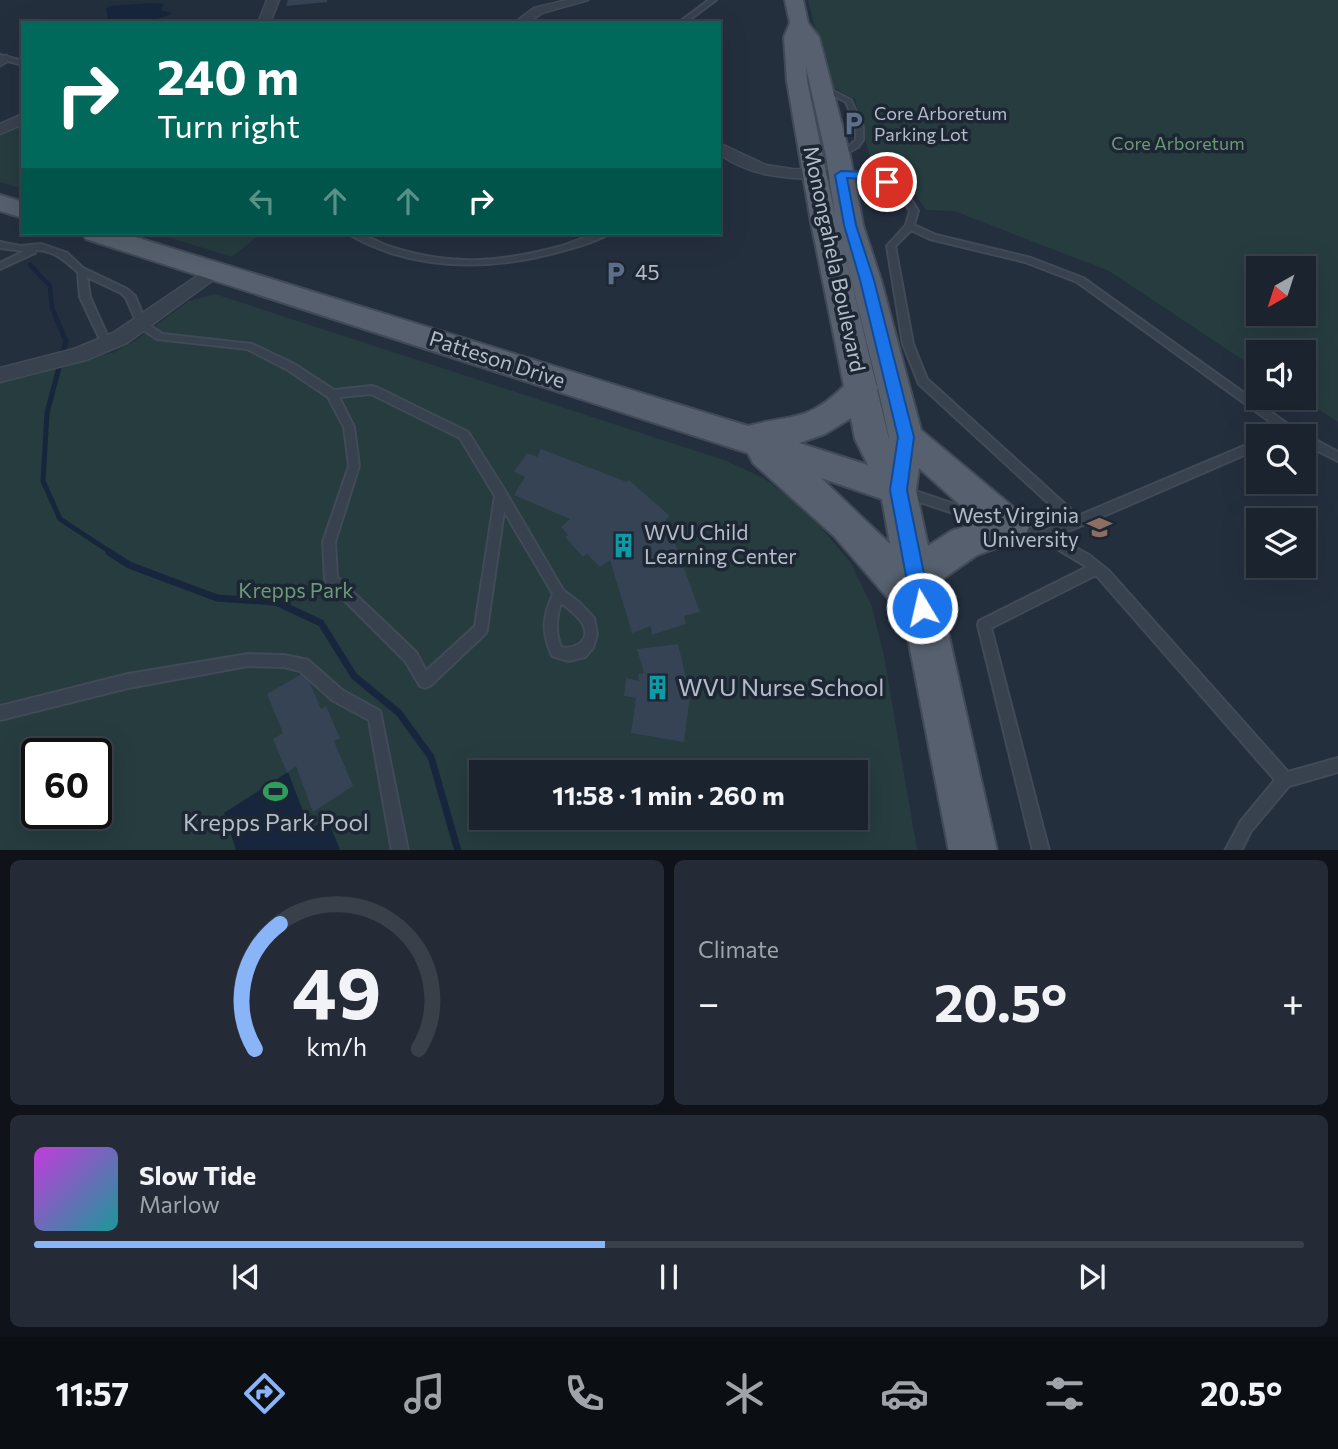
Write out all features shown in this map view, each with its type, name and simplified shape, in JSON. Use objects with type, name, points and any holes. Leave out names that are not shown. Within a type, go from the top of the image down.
[{"type":"main road","name":"Monongahela Boulevard","points":[[794,0],[799,23],[810,37],[820,86],[831,168],[827,236],[872,439],[898,490],[973,850]]},
{"type":"main road","name":"Monongahela Boulevard","points":[[799,23],[794,37],[797,81],[831,168],[867,280],[906,437],[898,490]]},
{"type":"main road","points":[[0,203],[21,209]]},
{"type":"main road","name":"Patteson Drive","points":[[101,235],[746,439],[898,490]]},
{"type":"main road","points":[[746,439],[792,433],[812,427],[837,413],[862,388]]},
{"type":"main road","points":[[906,437],[1027,532]]},
{"type":"main road","points":[[746,439],[791,473],[852,529],[889,568],[919,591],[964,543],[1027,532]]},
{"type":"street","points":[[265,21],[272,0]]},
{"type":"street","points":[[523,21],[538,10],[582,0]]},
{"type":"street","points":[[0,130],[21,119]]},
{"type":"street","points":[[721,150],[756,169],[776,173],[831,168]]},
{"type":"street","points":[[0,375],[79,355],[106,344],[142,325],[215,270]]},
{"type":"lane","points":[[684,21],[713,0]]},
{"type":"lane","points":[[2,59],[21,63]]},
{"type":"lane","points":[[831,168],[868,176],[902,191],[914,211],[910,226],[891,246],[908,344],[923,381],[1077,522]]},
{"type":"lane","points":[[910,226],[933,237],[1028,260],[1080,280],[1280,424]]},
{"type":"lane","points":[[356,235],[376,246],[417,260],[451,264],[542,254],[600,235]]},
{"type":"lane","points":[[1,246],[20,249],[41,247],[64,255],[82,271],[124,290],[130,296],[142,325],[160,337],[249,346],[291,366],[332,394],[349,427],[354,466],[329,542],[331,579],[411,657],[425,681],[481,629],[500,494]]},
{"type":"lane","points":[[0,266],[41,247]]},
{"type":"lane","points":[[82,271],[85,297],[106,344]]},
{"type":"lane","points":[[332,394],[372,390],[464,435],[559,594],[589,622],[591,634],[588,644],[580,653],[569,655],[557,652],[552,642],[548,624],[559,594]]},
{"type":"lane","points":[[1316,445],[1338,457]]},
{"type":"lane","points":[[1027,532],[1077,522],[1246,449]]},
{"type":"lane","points":[[898,490],[1027,532],[1083,555],[1285,780]]},
{"type":"lane","points":[[1041,850],[984,625],[1097,568]]},
{"type":"lane","points":[[0,713],[128,681],[248,660],[284,661],[303,666],[337,695],[375,716],[400,850]]},
{"type":"lane","points":[[1232,850],[1246,825],[1285,780],[1338,765]]},
{"type":"green space","name":"Core Arboretum","points":[[808,0],[1338,0],[1338,422],[1316,408],[1316,340],[1246,340],[1246,362],[1109,271],[954,211],[926,210],[910,187],[873,169],[855,99],[830,86]]},
{"type":"green space","points":[[21,125],[21,188],[0,182],[0,135]]},
{"type":"green space","points":[[160,235],[260,235],[232,257]]},
{"type":"green space","name":"Krepps Park","points":[[215,294],[727,461],[765,479],[809,513],[851,563],[872,607],[884,656],[917,850],[0,850],[0,383],[115,352],[135,341],[189,301]]},
{"type":"water","points":[[164,4],[161,10],[173,13],[150,20],[108,20],[106,8],[110,6]]},
{"type":"water","name":"Krepps Park Pool","points":[[288,772],[310,830],[327,818],[340,850],[236,850],[224,813]]},
{"type":"building","points":[[288,0],[327,0],[327,2],[286,6]]},
{"type":"building","name":"WVU Child Learning Center","points":[[541,449],[627,482],[629,480],[670,516],[666,519],[700,612],[684,616],[686,624],[652,635],[651,626],[632,633],[610,560],[600,567],[587,554],[583,557],[565,537],[568,535],[561,527],[570,519],[514,495],[525,477],[514,472],[527,453],[537,457]]},
{"type":"building","name":"WVU Nurse School","points":[[678,644],[686,678],[692,680],[684,742],[631,733],[636,698],[624,696],[626,678],[639,681],[638,674],[644,673],[637,649]]},
{"type":"building","points":[[305,672],[321,709],[326,706],[340,738],[334,741],[353,786],[313,812],[296,766],[287,773],[273,739],[283,733],[267,694]]},
{"type":"waterway","points":[[30,265],[50,286],[52,308],[58,322]]},
{"type":"waterway","points":[[57,320],[66,341],[47,413],[43,481],[60,519],[112,553]]},
{"type":"waterway","points":[[109,552],[129,565],[217,598],[276,602],[321,623],[354,676],[399,713],[431,757],[458,850]]},
{"type":"place","name":"Core Arboretum Parking Lot","points":[[854,124]]},
{"type":"place","name":"45","points":[[615,273]]},
{"type":"place","name":"West Virginia University","points":[[1099,528]]},
{"type":"place","name":"WVU Child Learning Center","points":[[624,545]]},
{"type":"place","name":"WVU Nurse School","points":[[658,688]]},
{"type":"place","name":"Krepps Park Pool","points":[[276,792]]},
{"type":"route","points":[[887,182],[855,174],[841,175],[850,225],[867,280],[906,437],[898,490],[922,608]]}]
